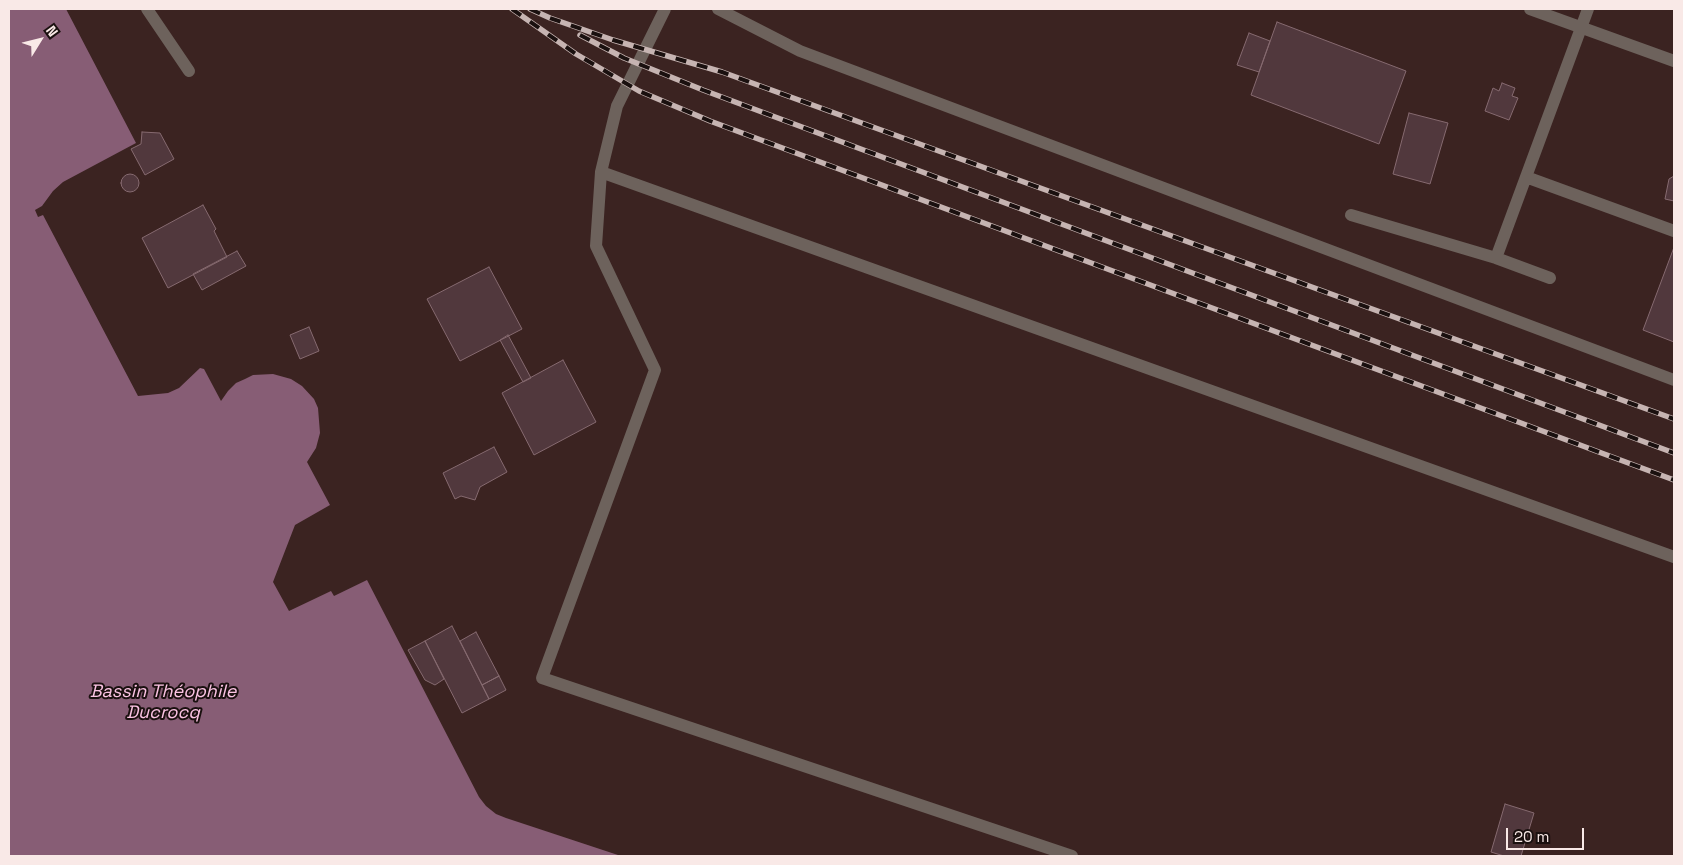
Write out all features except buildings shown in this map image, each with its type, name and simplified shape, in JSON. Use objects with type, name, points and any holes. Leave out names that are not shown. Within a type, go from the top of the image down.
[{"type":"street","points":[[147,9],[189,71]]},
{"type":"street","points":[[665,9],[617,106],[601,172],[596,246],[654,370],[542,678],[1072,856]]},
{"type":"street","points":[[718,9],[800,51],[1674,380]]},
{"type":"street","points":[[1530,9],[1674,61]]},
{"type":"street","points":[[1496,258],[1588,9]]},
{"type":"street","points":[[601,172],[1674,557]]},
{"type":"street","points":[[1526,177],[1674,231]]},
{"type":"street","points":[[1350,216],[1496,258],[1550,278]]},
{"type":"water","name":"Bassin Théophile Ducrocq","points":[[9,9],[66,9],[136,143],[63,182],[53,191],[42,206],[35,210],[38,217],[43,215],[138,396],[168,393],[179,388],[200,368],[204,369],[221,401],[236,383],[253,375],[273,374],[291,379],[302,386],[314,399],[318,408],[320,433],[316,448],[307,462],[330,505],[295,525],[273,582],[289,611],[331,591],[334,596],[367,580],[479,797],[486,806],[496,814],[506,818],[621,856],[9,856]]},
{"type":"railway","points":[[512,9],[576,54],[639,91],[710,121],[1674,480]]},
{"type":"railway","points":[[530,9],[613,40],[722,72],[1674,419]]},
{"type":"railway","points":[[580,35],[624,58],[703,90],[1674,453]]}]
